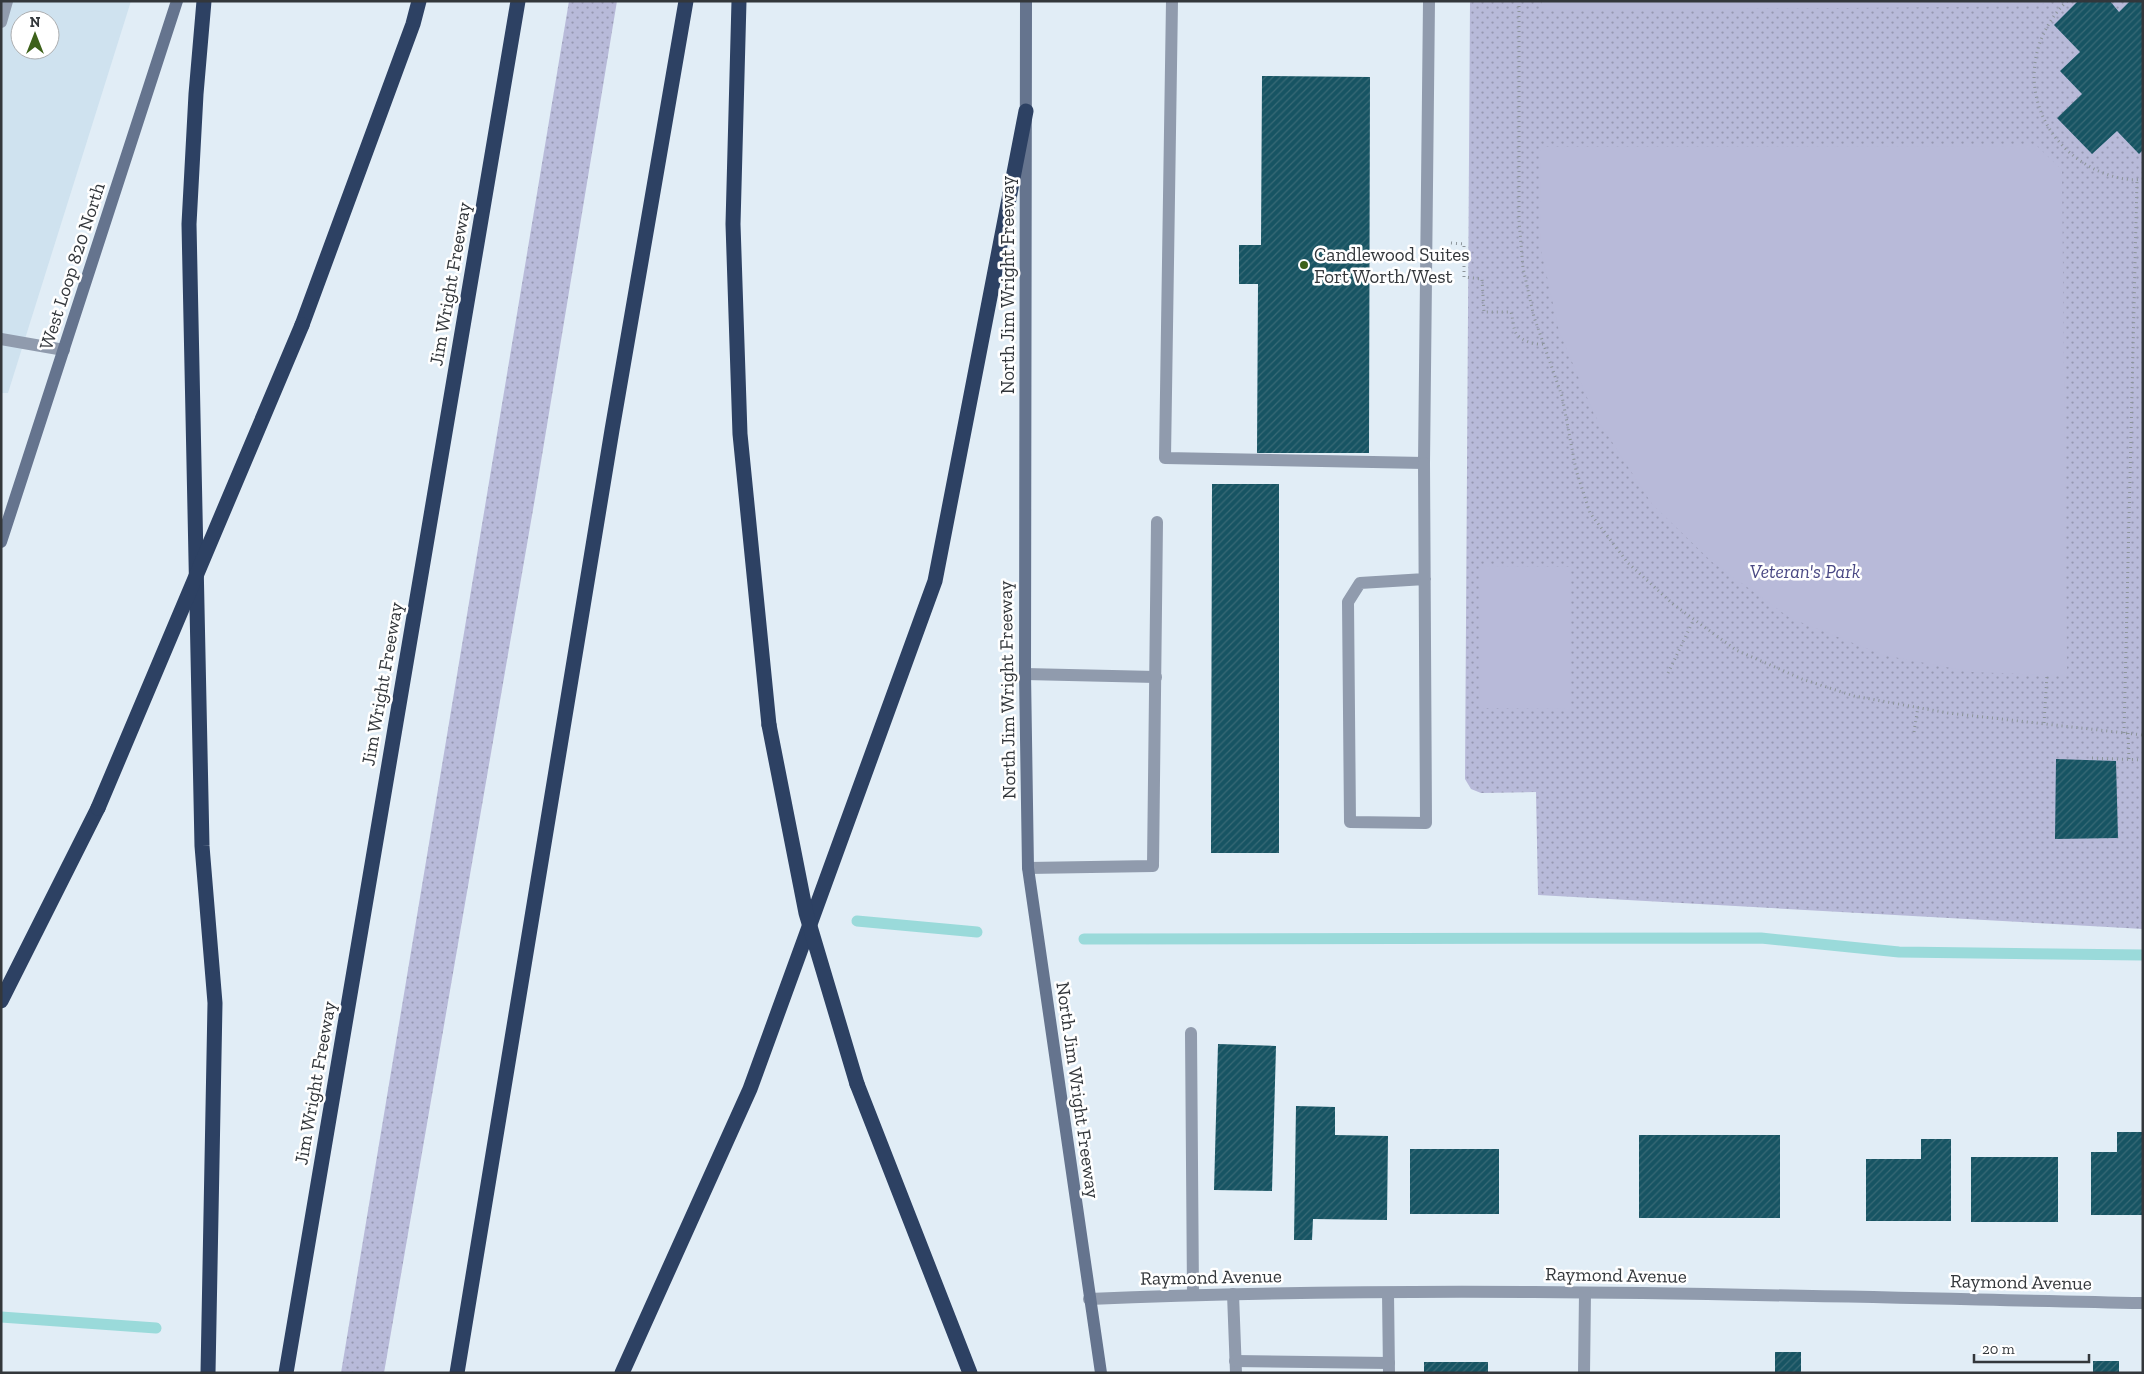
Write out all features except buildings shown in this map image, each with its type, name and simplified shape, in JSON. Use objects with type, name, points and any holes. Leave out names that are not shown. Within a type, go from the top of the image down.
[{"type":"highway","points":[[204,1],[196,94],[190,224],[202,846],[215,1003],[208,1373]]},
{"type":"highway","points":[[1,1001],[98,808],[302,325],[413,24],[419,1]]},
{"type":"highway","name":"Jim Wright Freeway","points":[[286,1373],[518,1]]},
{"type":"highway","points":[[457,1373],[616,410],[686,1]]},
{"type":"highway","points":[[739,1],[733,224],[740,434],[769,725],[806,913],[857,1084],[970,1373]]},
{"type":"highway","points":[[622,1373],[750,1089],[935,581],[1026,111]]},
{"type":"main road","name":"West Loop 820 North","points":[[1,542],[178,1]]},
{"type":"main road","name":"North Jim Wright Freeway","points":[[1026,1],[1025,674],[1028,868],[1101,1373]]},
{"type":"street","points":[[2,20],[6,1]]},
{"type":"street","points":[[1172,1],[1165,458],[1424,463]]},
{"type":"street","points":[[1425,579],[1360,583],[1348,602],[1350,822],[1426,824],[1425,579],[1424,463],[1428,1]]},
{"type":"street","points":[[1,340],[64,350]]},
{"type":"street","points":[[1028,868],[1153,866],[1157,522]]},
{"type":"street","points":[[1025,674],[1156,677]]},
{"type":"street","points":[[1190,1032],[1193,1294]]},
{"type":"street","points":[[1232,1294],[1235,1367],[1389,1368],[1388,1293]]},
{"type":"street","points":[[1584,1373],[1585,1293]]},
{"type":"street","name":"Raymond Avenue","points":[[1089,1299],[1193,1294],[1585,1293],[2143,1303]]},
{"type":"path","points":[[1520,1],[1519,221],[1525,276],[1534,318],[1562,396],[1576,470],[1590,513],[1628,564],[1672,604],[1736,650],[1802,679],[1854,696],[1948,713],[2143,734]]},
{"type":"path","points":[[2067,1],[2053,15],[2039,43],[2033,76],[2039,108],[2053,136],[2076,159],[2105,175],[2137,180],[2143,179]]},
{"type":"path","points":[[2129,760],[2126,733],[2137,180]]},
{"type":"path","points":[[1426,243],[1464,244],[1464,277],[1482,279],[1484,312],[1512,312],[1516,333],[1525,340],[1537,345],[1543,344]]},
{"type":"path","points":[[1668,673],[1694,619]]},
{"type":"path","points":[[2044,723],[2047,675]]},
{"type":"path","points":[[1914,732],[1918,707]]},
{"type":"path","points":[[2092,758],[2143,760]]},
{"type":"shaded area","points":[[1,1],[131,1],[8,393],[1,393]]},
{"type":"green space","points":[[569,1],[617,1],[535,498],[384,1373],[341,1373]]},
{"type":"green space","name":"Veteran's Park","points":[[1470,1],[2143,1],[2143,929],[1538,895],[1536,792],[1481,793],[1471,789],[1465,779]]},
{"type":"green space","points":[[1542,1],[2046,1],[2040,6],[1542,11]]},
{"type":"green space","points":[[2037,146],[2062,170],[2067,676],[1972,672],[1883,655],[1790,618],[1712,562],[1652,504],[1594,414],[1559,331],[1541,250],[1540,147]]},
{"type":"green space","points":[[1479,566],[1570,567],[1570,709],[1480,708]]},
{"type":"waterway","points":[[857,921],[977,932]]},
{"type":"waterway","points":[[1084,939],[1761,938],[1899,952],[2143,955]]},
{"type":"waterway","points":[[1,1317],[156,1328]]},
{"type":"place","name":"Candlewood Suites Fort Worth/West","points":[[1304,265]]}]
